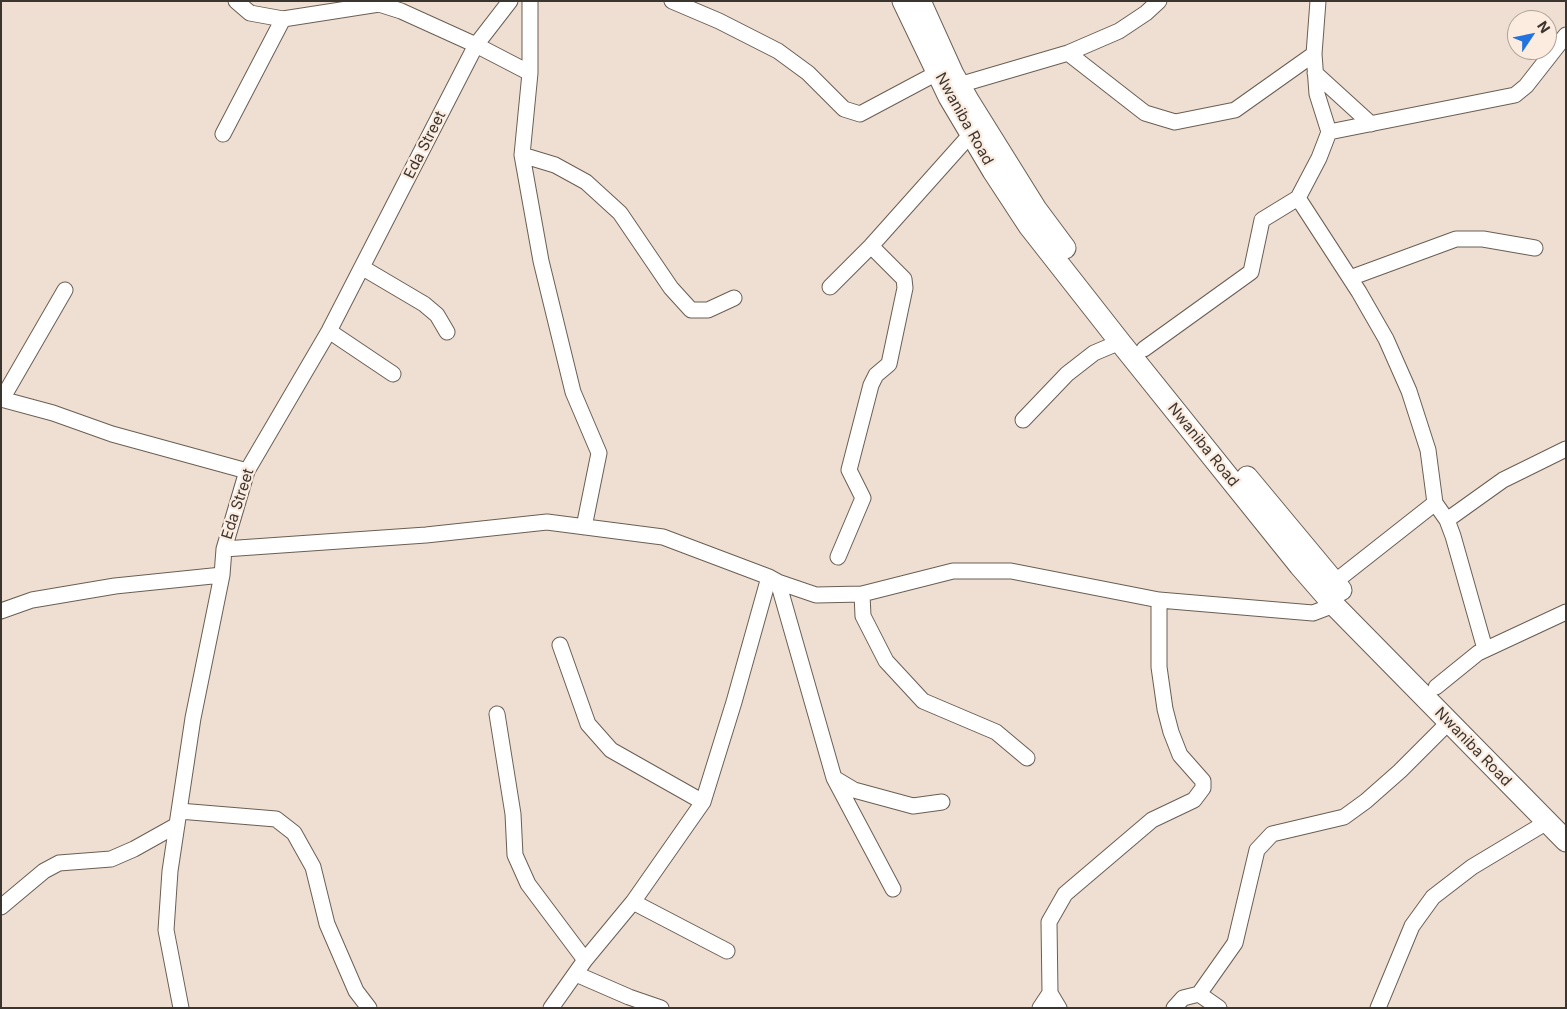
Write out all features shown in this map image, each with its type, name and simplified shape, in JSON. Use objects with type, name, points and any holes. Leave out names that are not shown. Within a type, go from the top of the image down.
[{"type":"main road","name":"Nwaniba Road","points":[[903,1],[937,73],[971,134],[1029,226],[1120,342],[1300,566],[1330,593],[1449,722],[1556,822],[1566,841]]},
{"type":"main road","points":[[920,1],[959,85],[1036,209],[1330,593],[1436,687],[1556,822]]},
{"type":"street","points":[[236,1],[250,13],[283,19],[379,4],[401,11],[476,45],[530,73]]},
{"type":"street","name":"Eda Street","points":[[181,1008],[166,930],[170,871],[194,718],[222,575],[224,549],[247,471],[329,331],[363,268],[476,45],[510,1]]},
{"type":"street","points":[[530,1],[530,73],[522,155],[541,261],[573,392],[599,453],[584,527]]},
{"type":"street","points":[[672,1],[719,21],[778,51],[808,73],[844,109],[860,114],[937,73]]},
{"type":"street","points":[[959,85],[1068,53],[1119,32],[1146,13],[1159,1]]},
{"type":"street","points":[[1144,349],[1251,272],[1262,220],[1298,198],[1319,158],[1329,132],[1317,94],[1315,73],[1314,54],[1318,1]]},
{"type":"street","points":[[223,134],[283,19]]},
{"type":"street","points":[[1329,132],[1515,95],[1526,86],[1566,35]]},
{"type":"street","points":[[1068,53],[1145,113],[1175,122],[1235,110],[1314,54]]},
{"type":"street","points":[[1315,73],[1372,124]]},
{"type":"street","points":[[830,288],[871,246],[971,134]]},
{"type":"street","points":[[522,155],[555,165],[586,182],[620,213],[671,288],[691,310],[708,310],[734,298]]},
{"type":"street","points":[[1298,198],[1350,278],[1386,339],[1409,391],[1428,450],[1435,503],[1447,520],[1485,649]]},
{"type":"street","points":[[1350,278],[1456,239],[1483,238],[1535,248]]},
{"type":"street","points":[[838,557],[863,498],[849,470],[871,385],[876,375],[888,364],[905,288],[904,279],[871,246]]},
{"type":"street","points":[[363,268],[424,304],[437,315],[447,332]]},
{"type":"street","points":[[65,290],[2,399],[53,413],[112,434],[247,471]]},
{"type":"street","points":[[329,331],[393,374]]},
{"type":"street","points":[[1023,420],[1067,374],[1094,353],[1120,342]]},
{"type":"street","points":[[1447,520],[1503,480],[1566,449]]},
{"type":"street","points":[[224,549],[426,535],[547,522],[663,537],[816,595],[862,594],[953,571],[1011,571],[1159,600],[1313,613],[1330,593],[1435,503]]},
{"type":"street","points":[[1,611],[32,600],[96,589],[222,575]]},
{"type":"street","points":[[774,580],[834,778],[892,889]]},
{"type":"street","points":[[551,1008],[585,960],[633,902],[703,802],[774,580]]},
{"type":"street","points":[[862,594],[863,616],[886,661],[923,701],[996,732],[1027,758]]},
{"type":"street","points":[[1059,1008],[1050,993],[1049,922],[1065,894],[1152,820],[1194,800],[1203,788],[1203,781],[1180,755],[1165,709],[1159,667],[1159,600]]},
{"type":"street","points":[[1436,687],[1478,653],[1566,612]]},
{"type":"street","points":[[560,645],[588,724],[611,750],[703,802]]},
{"type":"street","points":[[497,714],[513,814],[515,854],[528,884],[585,960]]},
{"type":"street","points":[[1174,1008],[1183,998],[1199,994],[1235,943],[1257,850],[1267,839],[1272,834],[1344,817],[1366,801],[1400,771],[1449,722]]},
{"type":"street","points":[[834,778],[854,790],[913,806],[942,802]]},
{"type":"street","points":[[1,907],[44,871],[59,863],[111,859],[134,849],[178,818],[276,819],[294,833],[313,867],[327,924],[356,991],[369,1008]]},
{"type":"street","points":[[1378,1008],[1412,926],[1433,897],[1472,867],[1556,822]]},
{"type":"street","points":[[633,902],[727,951]]},
{"type":"street","points":[[576,974],[629,997],[662,1008]]},
{"type":"street","points":[[1040,1008],[1050,993]]},
{"type":"street","points":[[1199,994],[1219,1008]]}]
